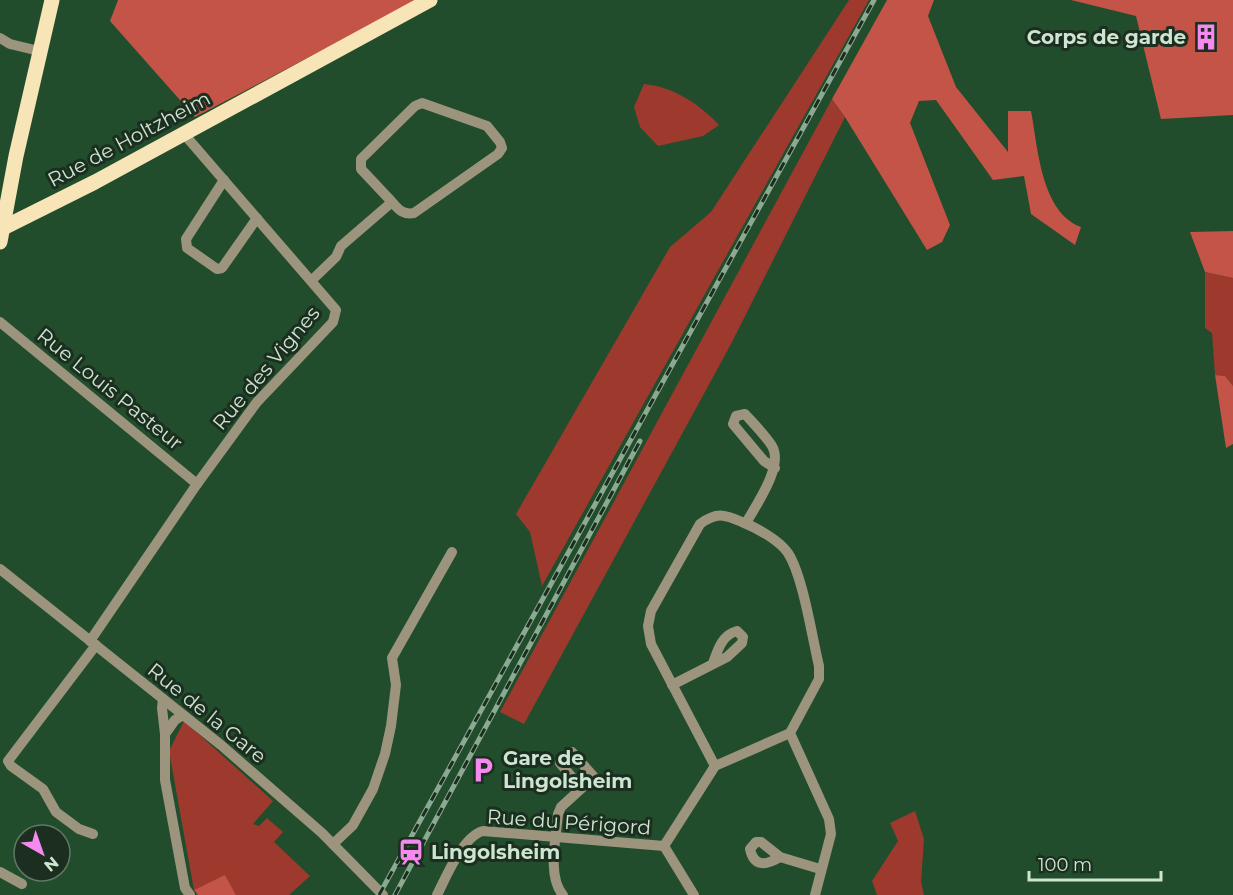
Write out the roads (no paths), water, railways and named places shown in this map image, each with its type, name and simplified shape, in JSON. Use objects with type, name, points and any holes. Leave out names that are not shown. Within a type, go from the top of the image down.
[{"type":"main road","points":[[1,237],[39,51],[52,0]]},
{"type":"main road","name":"Rue de Holtzheim","points":[[1,237],[430,0]]},
{"type":"street","points":[[0,39],[10,44],[39,51]]},
{"type":"street","points":[[422,103],[487,126],[500,142],[502,148],[498,154],[414,213],[403,213],[392,202],[361,169],[361,159],[415,106],[422,103]]},
{"type":"street","name":"Rue des Vignes","points":[[93,834],[79,829],[56,813],[43,789],[10,766],[8,761],[93,643],[197,484],[256,402],[333,322],[336,310],[184,134]]},
{"type":"street","points":[[224,180],[186,240],[187,248],[217,268],[222,268],[257,218]]},
{"type":"street","points":[[312,280],[336,257],[341,246],[392,202]]},
{"type":"street","name":"Rue Louis Pasteur","points":[[0,322],[197,484]]},
{"type":"street","points":[[746,523],[774,468],[776,457],[773,447],[745,414],[736,416],[733,424],[764,461],[774,468]]},
{"type":"street","points":[[725,515],[746,523],[777,542],[788,553],[797,570],[819,666],[819,679],[790,733],[715,766],[651,645],[648,627],[651,611],[700,524],[710,516],[725,515]]},
{"type":"street","points":[[333,844],[353,825],[373,789],[385,754],[391,726],[396,685],[392,658],[452,552]]},
{"type":"street","name":"Rue de la Gare","points":[[0,569],[221,745],[333,844],[383,895]]},
{"type":"street","points":[[672,685],[713,663]]},
{"type":"street","points":[[163,699],[165,780],[185,893]]},
{"type":"street","points":[[165,734],[175,720],[183,715]]},
{"type":"street","points":[[790,733],[829,819],[831,834],[814,895]]},
{"type":"street","name":"Rue du Périgord","points":[[437,895],[467,842],[475,834],[490,832],[664,846],[715,766]]},
{"type":"street","points":[[563,895],[558,889],[554,875],[558,814],[561,807],[581,788]]},
{"type":"street","points":[[664,846],[694,895]]},
{"type":"street","points":[[780,857],[820,869]]},
{"type":"street","points":[[0,872],[22,884]]},
{"type":"railway","points":[[379,895],[874,0]]},
{"type":"railway","points":[[395,895],[640,441]]},
{"type":"place","name":"Corps de garde","points":[[1206,37]]},
{"type":"place","name":"Gare de Lingolsheim","points":[[483,770]]},
{"type":"place","name":"Lingolsheim","points":[[411,852]]}]
